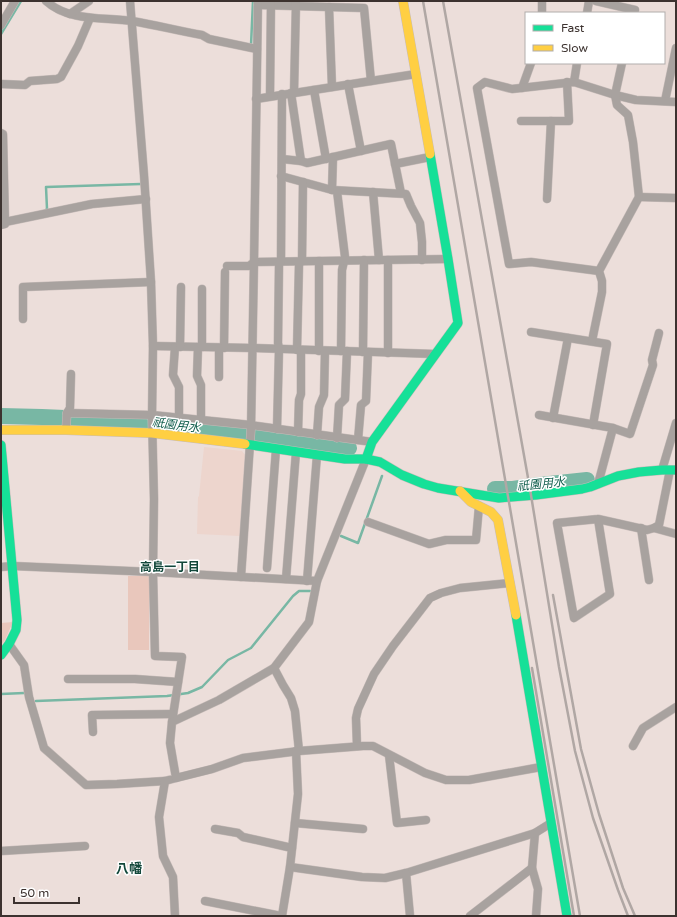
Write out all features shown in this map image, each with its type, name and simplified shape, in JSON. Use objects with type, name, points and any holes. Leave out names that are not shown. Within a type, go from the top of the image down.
[{"type":"street","points":[[1,25],[15,1]]},
{"type":"street","points":[[46,1],[52,6],[70,14],[90,18],[131,21],[202,35],[208,38],[257,49]]},
{"type":"street","points":[[70,14],[89,1]]},
{"type":"street","points":[[130,1],[151,282],[153,346],[152,430],[155,656],[182,657],[172,718],[170,743],[176,778]]},
{"type":"street","points":[[93,732],[92,715],[172,718],[220,700],[274,668],[309,622],[317,581],[372,442],[458,323],[403,1]]},
{"type":"street","points":[[542,1],[542,12]]},
{"type":"street","points":[[587,12],[589,1]]},
{"type":"street","points":[[596,1],[634,11],[636,1]]},
{"type":"street","points":[[241,577],[251,434],[258,3],[296,3],[329,7],[364,8],[372,81]]},
{"type":"street","points":[[270,96],[271,3]]},
{"type":"street","points":[[277,429],[279,265],[281,261],[281,176],[296,3]]},
{"type":"street","points":[[329,7],[332,87]]},
{"type":"street","points":[[1,84],[25,85],[30,81],[57,79],[61,77],[78,46],[90,18]]},
{"type":"street","points":[[665,101],[676,48]]},
{"type":"street","points":[[522,88],[531,64]]},
{"type":"street","points":[[521,121],[569,121],[570,82],[577,64]]},
{"type":"street","points":[[592,341],[602,292],[602,281],[599,271],[639,197],[633,142],[628,115],[617,105],[615,95],[622,64]]},
{"type":"street","points":[[256,99],[416,74]]},
{"type":"street","points":[[599,271],[531,262],[509,264],[477,88],[485,82],[512,89],[570,82],[636,100],[676,102]]},
{"type":"street","points":[[348,84],[361,151]]},
{"type":"street","points":[[314,90],[329,158],[345,257],[342,270],[345,399],[339,405],[337,438]]},
{"type":"street","points":[[289,93],[302,161]]},
{"type":"street","points":[[546,199],[551,121]]},
{"type":"street","points":[[1,133],[3,134],[3,223],[92,204],[146,199]]},
{"type":"street","points":[[282,160],[302,161],[307,163],[391,144],[401,193]]},
{"type":"street","points":[[395,164],[430,157]]},
{"type":"street","points":[[281,176],[334,190],[406,194],[420,223],[422,260]]},
{"type":"street","points":[[298,432],[299,400],[301,394],[299,350],[299,264],[302,261],[303,182]]},
{"type":"street","points":[[372,192],[384,260],[388,353]]},
{"type":"street","points":[[639,197],[676,198]]},
{"type":"street","points":[[219,377],[226,269],[249,266],[254,262],[448,259]]},
{"type":"street","points":[[358,440],[361,406],[366,401],[364,260]]},
{"type":"street","points":[[317,434],[318,407],[324,395],[319,261]]},
{"type":"street","points":[[24,319],[23,287],[151,282]]},
{"type":"street","points":[[179,418],[179,387],[173,375],[178,347],[181,287]]},
{"type":"street","points":[[201,420],[201,385],[196,376],[200,347],[202,289]]},
{"type":"street","points":[[531,332],[607,344],[593,424]]},
{"type":"street","points":[[539,415],[613,428],[630,434],[653,365],[652,360],[659,333]]},
{"type":"street","points":[[553,418],[568,338]]},
{"type":"street","points":[[153,346],[435,354]]},
{"type":"street","points":[[67,426],[67,413],[70,408],[70,374]]},
{"type":"street","points":[[67,413],[152,416],[201,420],[251,434],[276,449],[344,460],[366,459],[380,462],[402,475],[424,484],[438,488],[499,498],[582,489],[618,476],[639,472],[669,470]]},
{"type":"street","points":[[598,519],[610,594],[574,618],[556,523],[598,519],[647,530],[660,525],[676,423]]},
{"type":"street","points":[[1,430],[67,426],[251,434],[277,429],[372,442]]},
{"type":"street","points":[[598,484],[613,428]]},
{"type":"street","points":[[1,445],[17,620],[16,630],[9,644],[1,655]]},
{"type":"street","points":[[267,568],[276,449]]},
{"type":"street","points":[[286,579],[296,452]]},
{"type":"street","points":[[307,581],[317,455]]},
{"type":"street","points":[[460,491],[471,502],[491,512],[498,520],[567,916]]},
{"type":"street","points":[[368,522],[430,544],[446,540],[476,540],[479,506]]},
{"type":"street","points":[[641,528],[649,580]]},
{"type":"street","points":[[654,528],[676,534]]},
{"type":"street","points":[[1,567],[13,566],[153,572],[317,581]]},
{"type":"street","points":[[357,746],[356,718],[358,709],[374,674],[393,646],[430,598],[440,593],[460,588],[510,583]]},
{"type":"street","points":[[9,644],[24,666],[29,697],[44,748],[86,785],[165,781],[212,769],[243,758],[297,751],[357,746],[374,746],[425,774],[446,780],[469,780],[540,767]]},
{"type":"street","points":[[205,902],[281,916],[290,867],[298,794],[297,751],[295,710],[292,698],[274,668]]},
{"type":"street","points":[[68,679],[135,679],[178,682]]},
{"type":"street","points":[[633,746],[643,728],[676,707]]},
{"type":"street","points":[[390,755],[397,823],[426,820]]},
{"type":"street","points":[[165,781],[159,817],[163,856],[173,877],[175,916]]},
{"type":"street","points":[[295,822],[363,829]]},
{"type":"street","points":[[290,867],[362,877],[385,878],[406,873],[535,833],[551,823]]},
{"type":"street","points":[[214,829],[238,833],[243,837],[292,848]]},
{"type":"street","points":[[535,833],[532,868],[538,889],[536,916]]},
{"type":"street","points":[[1,851],[85,846]]},
{"type":"street","points":[[474,915],[532,868]]},
{"type":"street","points":[[406,873],[410,916]]},
{"type":"shaded area","points":[[204,447],[242,451],[246,456],[240,536],[197,534],[198,497]]},
{"type":"shaded area","points":[[128,576],[149,576],[149,650],[128,650]]},
{"type":"shaded area","points":[[13,622],[5,640],[1,645],[1,623]]},
{"type":"waterway","points":[[1,34],[21,1]]},
{"type":"waterway","points":[[250,45],[253,1]]},
{"type":"waterway","points":[[46,210],[46,187],[141,184]]},
{"type":"waterway","name":"祇園用水","points":[[1,416],[157,422],[257,434],[349,448]]},
{"type":"waterway","points":[[341,536],[358,543],[382,476]]},
{"type":"waterway","name":"祇園用水","points":[[495,489],[513,489],[587,480]]},
{"type":"waterway","points":[[36,701],[167,696],[188,693],[202,687],[228,660],[251,648],[293,596],[299,591],[310,591]]},
{"type":"waterway","points":[[1,694],[24,693]]},
{"type":"railway","points":[[423,1],[580,916]]},
{"type":"railway","points":[[443,1],[575,751],[593,818],[628,916]]},
{"type":"railway","points":[[553,595],[581,749],[599,814],[623,888],[635,916]]},
{"type":"railway","points":[[532,668],[574,916]]},
{"type":"traffic: fast","points":[[366,459],[372,442],[458,323],[430,154]]},
{"type":"traffic: fast","points":[[245,444],[345,459],[366,459],[380,462],[402,475],[424,484],[438,488],[499,498],[582,489],[618,476],[639,472],[676,470]]},
{"type":"traffic: fast","points":[[1,445],[17,620],[16,630],[9,644],[1,655]]},
{"type":"traffic: fast","points":[[516,615],[567,916]]},
{"type":"traffic: slow","points":[[403,1],[430,154]]},
{"type":"traffic: slow","points":[[1,430],[66,430],[152,433],[245,444]]},
{"type":"traffic: slow","points":[[460,491],[471,502],[491,512],[498,520],[516,615]]},
{"type":"district","name":"高島一丁目","points":[[170,567]]},
{"type":"district","name":"八幡","points":[[129,868]]}]
